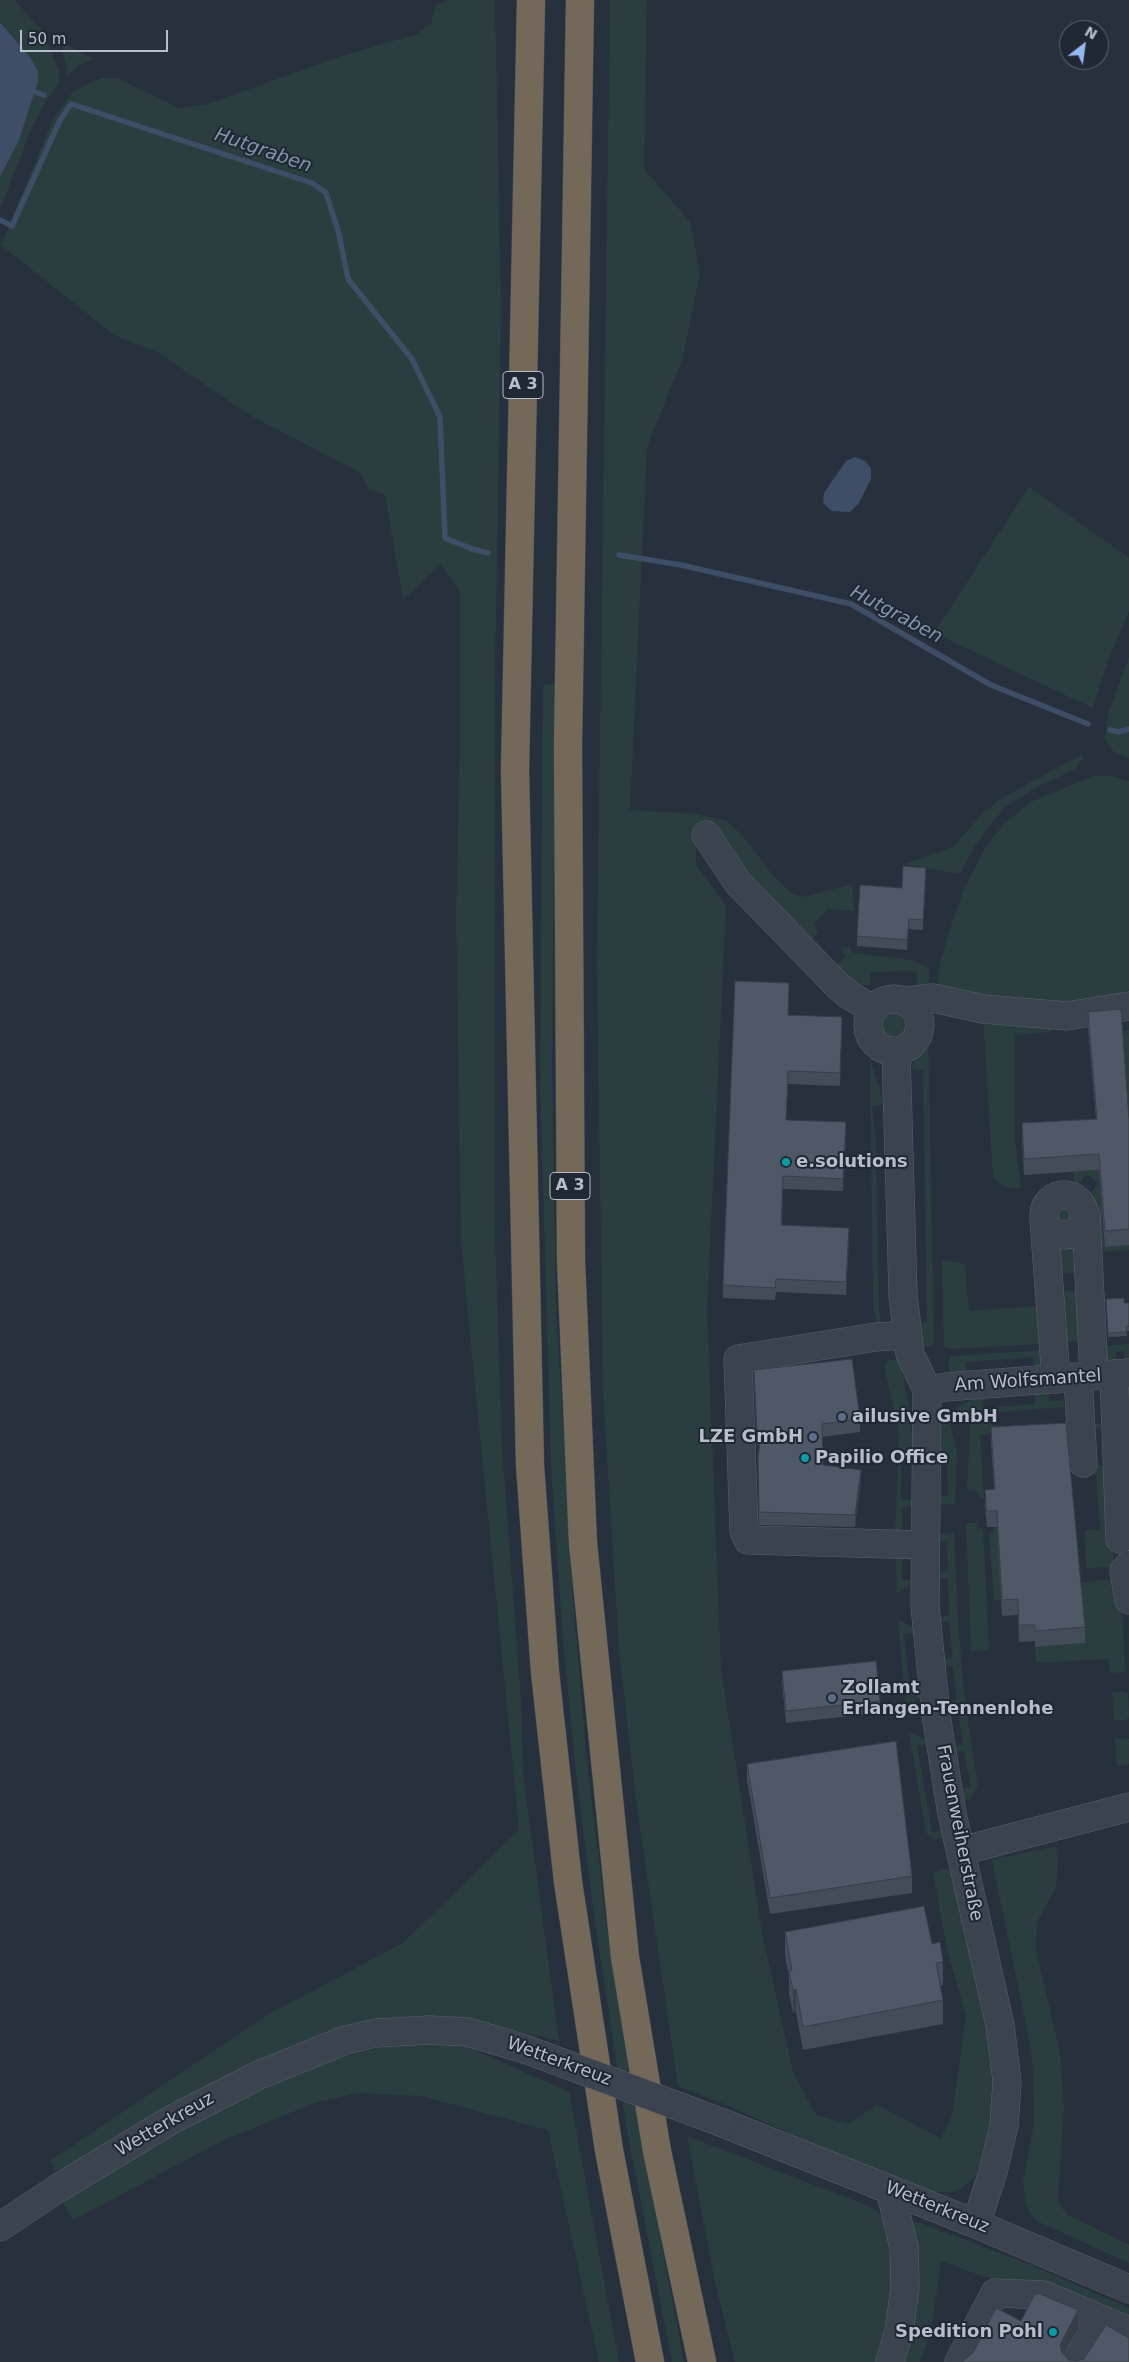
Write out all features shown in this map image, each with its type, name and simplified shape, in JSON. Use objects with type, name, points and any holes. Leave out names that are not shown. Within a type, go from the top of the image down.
[{"type":"highway","name":"A 3","points":[[531,0],[515,770],[530,1465],[545,1672],[568,1882],[609,2150],[650,2362]]},
{"type":"highway","name":"A 3","points":[[580,0],[568,746],[571,1261],[582,1533],[625,1957],[657,2151],[702,2361]]},
{"type":"street","points":[[706,835],[738,883],[837,985],[849,995],[873,1009]]},
{"type":"street","points":[[894,998],[910,1003],[917,1010],[921,1028],[914,1044],[896,1052],[878,1046],[871,1038],[868,1019],[873,1009],[878,1003],[894,998]]},
{"type":"street","points":[[910,1003],[913,1000],[933,998],[983,1009],[1067,1016],[1129,1006]]},
{"type":"street","name":"Frauenweiherstraße","points":[[896,1052],[903,1295],[910,1354],[928,1390],[925,1606],[936,1715],[952,1814],[1000,2025],[1007,2081],[1004,2126],[993,2172],[976,2224]]},
{"type":"street","points":[[1083,1464],[1094,1376],[1044,1220],[1048,1228],[1054,1232],[1069,1235],[1080,1229],[1086,1215],[1094,1376],[1129,1600]]},
{"type":"street","points":[[907,1335],[738,1359],[744,1532],[748,1540],[892,1546],[925,1545]]},
{"type":"street","name":"Am Wolfsmantel","points":[[928,1390],[1094,1376]]},
{"type":"street","points":[[961,1851],[1129,1807]]},
{"type":"street","name":"Wetterkreuz","points":[[0,2227],[171,2120],[259,2075],[343,2040],[376,2033],[430,2030],[467,2032],[525,2049],[723,2123],[976,2224],[1129,2290]]},
{"type":"street","points":[[890,2190],[904,2247],[905,2288],[900,2331],[890,2362]]},
{"type":"street","points":[[958,2362],[995,2293],[1043,2295],[1129,2331]]},
{"type":"street","points":[[1076,2362],[1100,2319]]},
{"type":"green space","points":[[0,0],[14,0],[42,30],[58,68],[60,81],[43,106],[32,127],[0,209],[0,177],[19,140],[38,82],[30,57],[0,21]]},
{"type":"green space","points":[[450,0],[495,0],[501,312],[495,672],[495,1238],[502,1448],[521,1701],[523,1774],[559,2041],[481,2022],[394,2019],[67,2168],[54,2170],[50,2161],[269,2014],[403,1943],[519,1830],[461,1242],[456,913],[460,746],[460,592],[441,564],[403,600],[385,494],[369,490],[361,473],[248,414],[159,353],[114,335],[1,245],[54,117],[72,93],[87,84],[102,78],[117,78],[179,108],[205,105],[339,57],[417,34],[431,23],[436,5]]},
{"type":"green space","points":[[610,0],[647,0],[644,169],[690,222],[700,274],[682,360],[647,447],[630,810],[697,814],[727,821],[742,835],[774,877],[793,894],[804,897],[852,884],[854,911],[828,909],[814,923],[818,933],[810,941],[696,836],[696,865],[726,906],[707,1309],[721,1669],[762,1933],[793,2072],[816,2115],[849,2124],[877,2105],[941,2138],[952,2116],[966,2016],[948,1953],[933,1874],[941,1869],[952,1871],[991,2040],[995,2076],[988,2148],[974,2178],[961,2189],[953,2192],[934,2192],[894,2180],[722,2103],[678,2086],[636,1800],[619,1650],[603,1391],[597,961]]},
{"type":"green space","points":[[61,42],[93,59],[79,66],[68,75]]},
{"type":"green space","points":[[1029,487],[1129,558],[1129,611],[1106,666],[1093,708],[934,633]]},
{"type":"green space","points":[[1129,657],[1129,758],[1114,752],[1105,739],[1108,715]]},
{"type":"green space","points":[[555,684],[552,1065],[556,1307],[573,1601],[587,1762],[606,1920],[638,2124],[684,2362],[672,2362],[626,2125],[595,1922],[575,1764],[562,1628],[551,1465],[540,1080],[543,685]]},
{"type":"green space","points":[[1081,755],[1084,757],[1075,769],[1035,788],[1004,808],[976,844],[960,874],[904,864],[953,847],[983,813],[1002,798]]},
{"type":"green space","points":[[1093,776],[1109,776],[1129,781],[1129,995],[1037,1007],[942,988],[938,983],[940,963],[949,932],[964,889],[986,847],[1003,825],[1031,802]]},
{"type":"green space","points":[[841,947],[849,947],[853,953],[906,959],[925,965],[929,969],[929,984],[917,985],[917,972],[907,971],[870,972],[870,986],[856,984],[835,967],[846,957],[841,951]]},
{"type":"green space","points":[[894,1012],[904,1016],[908,1026],[904,1036],[894,1040],[884,1036],[880,1026],[884,1016]]},
{"type":"green space","points":[[983,1017],[1054,1027],[1050,1032],[1015,1035],[1015,1140],[1021,1188],[1006,1188],[993,1178]]},
{"type":"green space","points":[[1129,1030],[1129,1105],[1127,1107],[1122,1031]]},
{"type":"green space","points":[[928,1037],[934,1342],[932,1346],[918,1347],[915,1323],[927,1322],[923,1070],[911,1069]]},
{"type":"green space","points":[[870,1059],[884,1104],[872,1107],[876,1143],[879,1310],[881,1325],[897,1348],[885,1350],[881,1348],[873,1305]]},
{"type":"green space","points":[[1099,1170],[1105,1247],[1129,1245],[1129,1250],[1100,1252],[1097,1210],[1090,1195],[1098,1183],[1087,1174],[1078,1185],[1074,1184],[1073,1172]]},
{"type":"green space","points":[[1064,1203],[1069,1204],[1075,1210],[1075,1220],[1069,1226],[1064,1227],[1059,1226],[1053,1220],[1052,1215],[1053,1210],[1059,1204]]},
{"type":"green space","points":[[1079,1239],[1082,1272],[1056,1274],[1059,1242],[1071,1242]]},
{"type":"green space","points":[[942,1260],[965,1264],[969,1311],[1037,1306],[1040,1344],[949,1349],[944,1347]]},
{"type":"green space","points":[[1083,1290],[1086,1341],[1061,1342],[1058,1292]]},
{"type":"green space","points":[[1129,1344],[1129,1364],[1125,1364],[1124,1351],[1116,1352],[1117,1365],[1105,1361],[1101,1346]]},
{"type":"green space","points":[[1047,1350],[1044,1366],[1034,1370],[1033,1357],[966,1362],[967,1375],[950,1376],[948,1361],[951,1356]]},
{"type":"green space","points":[[900,1359],[910,1414],[914,1455],[901,1455],[901,1499],[914,1500],[914,1506],[902,1507],[902,1580],[915,1580],[915,1582],[897,1594],[895,1536],[899,1433],[884,1365],[888,1361]]},
{"type":"green space","points":[[1035,1390],[1048,1390],[1049,1401],[1064,1400],[1064,1407],[960,1415],[956,1407],[983,1395],[984,1408],[1035,1404]]},
{"type":"green space","points":[[946,1415],[950,1423],[957,1453],[955,1504],[935,1505],[935,1497],[948,1496],[947,1453],[934,1453],[940,1423]]},
{"type":"green space","points":[[992,1420],[992,1434],[980,1435],[984,1498],[981,1498],[976,1491],[967,1489],[970,1425],[974,1421]]},
{"type":"green space","points":[[1100,1423],[1100,1428],[1094,1429],[1095,1464],[1104,1467],[1114,1562],[1109,1567],[1086,1568],[1085,1530],[1100,1529],[1096,1474],[1078,1475],[1086,1424]]},
{"type":"green space","points":[[966,1523],[977,1523],[977,1528],[983,1529],[989,1650],[971,1651]]},
{"type":"green space","points":[[1000,1527],[1005,1600],[994,1600],[989,1533],[994,1533],[993,1528]]},
{"type":"green space","points":[[954,1533],[964,1695],[977,1782],[977,1787],[970,1800],[960,1801],[958,1790],[971,1787],[964,1751],[951,1753],[950,1747],[963,1745],[958,1708],[945,1710],[943,1702],[957,1700],[953,1666],[940,1666],[940,1660],[953,1658],[949,1621],[936,1622],[936,1617],[949,1616],[948,1578],[935,1578],[935,1572],[948,1571],[947,1541],[935,1541],[935,1535]]},
{"type":"green space","points":[[1112,1580],[1123,1620],[1125,1672],[1110,1673],[1109,1659],[1036,1663],[1035,1647],[1085,1643],[1080,1583]]},
{"type":"green space","points":[[898,1620],[917,1629],[917,1632],[904,1634],[910,1690],[923,1689],[924,1695],[906,1708]]},
{"type":"green space","points":[[1123,1691],[1128,1693],[1129,1717],[1125,1720],[1114,1720],[1112,1692]]},
{"type":"green space","points":[[909,1733],[929,1740],[930,1743],[917,1746],[932,1832],[945,1830],[946,1838],[935,1839],[926,1833]]},
{"type":"green space","points":[[1115,1738],[1129,1739],[1129,1764],[1117,1767]]},
{"type":"green space","points":[[1055,1846],[1058,1859],[1056,1887],[1037,1922],[1036,1950],[1060,2053],[1064,2108],[1058,2197],[1061,2207],[1068,2215],[1129,2245],[1129,2263],[1037,2221],[1029,2213],[1025,2200],[1023,2182],[1034,2123],[1032,2054],[992,1860]]},
{"type":"green space","points":[[443,2043],[465,2046],[569,2092],[619,2362],[599,2362],[548,2130],[421,2096],[358,2093],[314,2103],[224,2140],[73,2220],[63,2203],[75,2191],[203,2117],[324,2061],[389,2046]]},
{"type":"green space","points":[[687,2136],[871,2207],[883,2218],[893,2250],[892,2300],[878,2362],[735,2362],[715,2282]]},
{"type":"green space","points":[[918,2222],[1031,2265],[1129,2308],[1129,2323],[1013,2287],[941,2261],[931,2330],[920,2362],[903,2362],[911,2223]]},
{"type":"water","points":[[0,22],[30,57],[38,71],[38,82],[19,140],[0,177]]},
{"type":"water","points":[[855,457],[865,461],[871,468],[871,479],[859,503],[850,512],[832,511],[823,503],[824,493],[846,461]]},
{"type":"building","points":[[903,866],[926,868],[923,920],[909,919],[907,940],[857,936],[860,885],[902,888]]},
{"type":"building","name":"e.solutions","points":[[735,981],[789,983],[788,1015],[842,1017],[840,1073],[788,1071],[786,1120],[846,1122],[843,1179],[783,1176],[781,1225],[849,1228],[846,1282],[776,1279],[775,1288],[723,1285]]},
{"type":"building","points":[[1121,1009],[1129,1119],[1129,1229],[1105,1231],[1099,1154],[1024,1159],[1022,1123],[1097,1119],[1088,1012]]},
{"type":"building","points":[[1124,1298],[1124,1303],[1129,1303],[1129,1326],[1126,1327],[1127,1332],[1108,1333],[1106,1299]]},
{"type":"building","name":"Papilio Office","points":[[852,1359],[860,1419],[822,1424],[823,1465],[861,1470],[855,1515],[759,1512],[758,1459],[761,1432],[757,1433],[754,1370]]},
{"type":"building","points":[[1066,1423],[1085,1627],[1035,1631],[1035,1625],[1019,1625],[1018,1599],[1002,1600],[997,1511],[987,1511],[985,1490],[995,1489],[991,1427]]},
{"type":"building","name":"Zollamt Erlangen-Tennenlohe","points":[[876,1661],[880,1701],[786,1711],[782,1671]]},
{"type":"building","points":[[896,1741],[912,1876],[770,1898],[747,1764]]},
{"type":"building","points":[[924,1906],[932,1944],[940,1942],[943,1962],[936,1963],[943,2000],[803,2027],[796,1989],[793,1990],[789,1971],[792,1970],[785,1932]]},
{"type":"building","points":[[1035,2294],[1040,2294],[1078,2310],[1060,2345],[1062,2353],[1069,2360],[1077,2361],[1084,2359],[1106,2325],[1129,2338],[1129,2362],[963,2362],[973,2353],[996,2308],[1021,2321]]},
{"type":"waterway","points":[[27,89],[44,95]]},
{"type":"waterway","name":"Hutgraben","points":[[0,220],[12,226],[60,120],[71,104],[312,183],[326,193],[339,234],[348,279],[412,359],[440,417],[445,538],[488,553]]},
{"type":"waterway","name":"Hutgraben","points":[[619,555],[681,565],[851,604],[991,685],[1088,724]]},
{"type":"waterway","name":"Hutgraben","points":[[1110,730],[1119,732],[1129,729]]},
{"type":"place","name":"e.solutions","points":[[786,1162]]},
{"type":"place","name":"ailusive GmbH","points":[[842,1417]]},
{"type":"place","name":"LZE GmbH","points":[[813,1437]]},
{"type":"place","name":"Papilio Office","points":[[805,1458]]},
{"type":"place","name":"Zollamt Erlangen-Tennenlohe","points":[[832,1698]]},
{"type":"place","name":"Spedition Pohl","points":[[1053,2332]]}]
